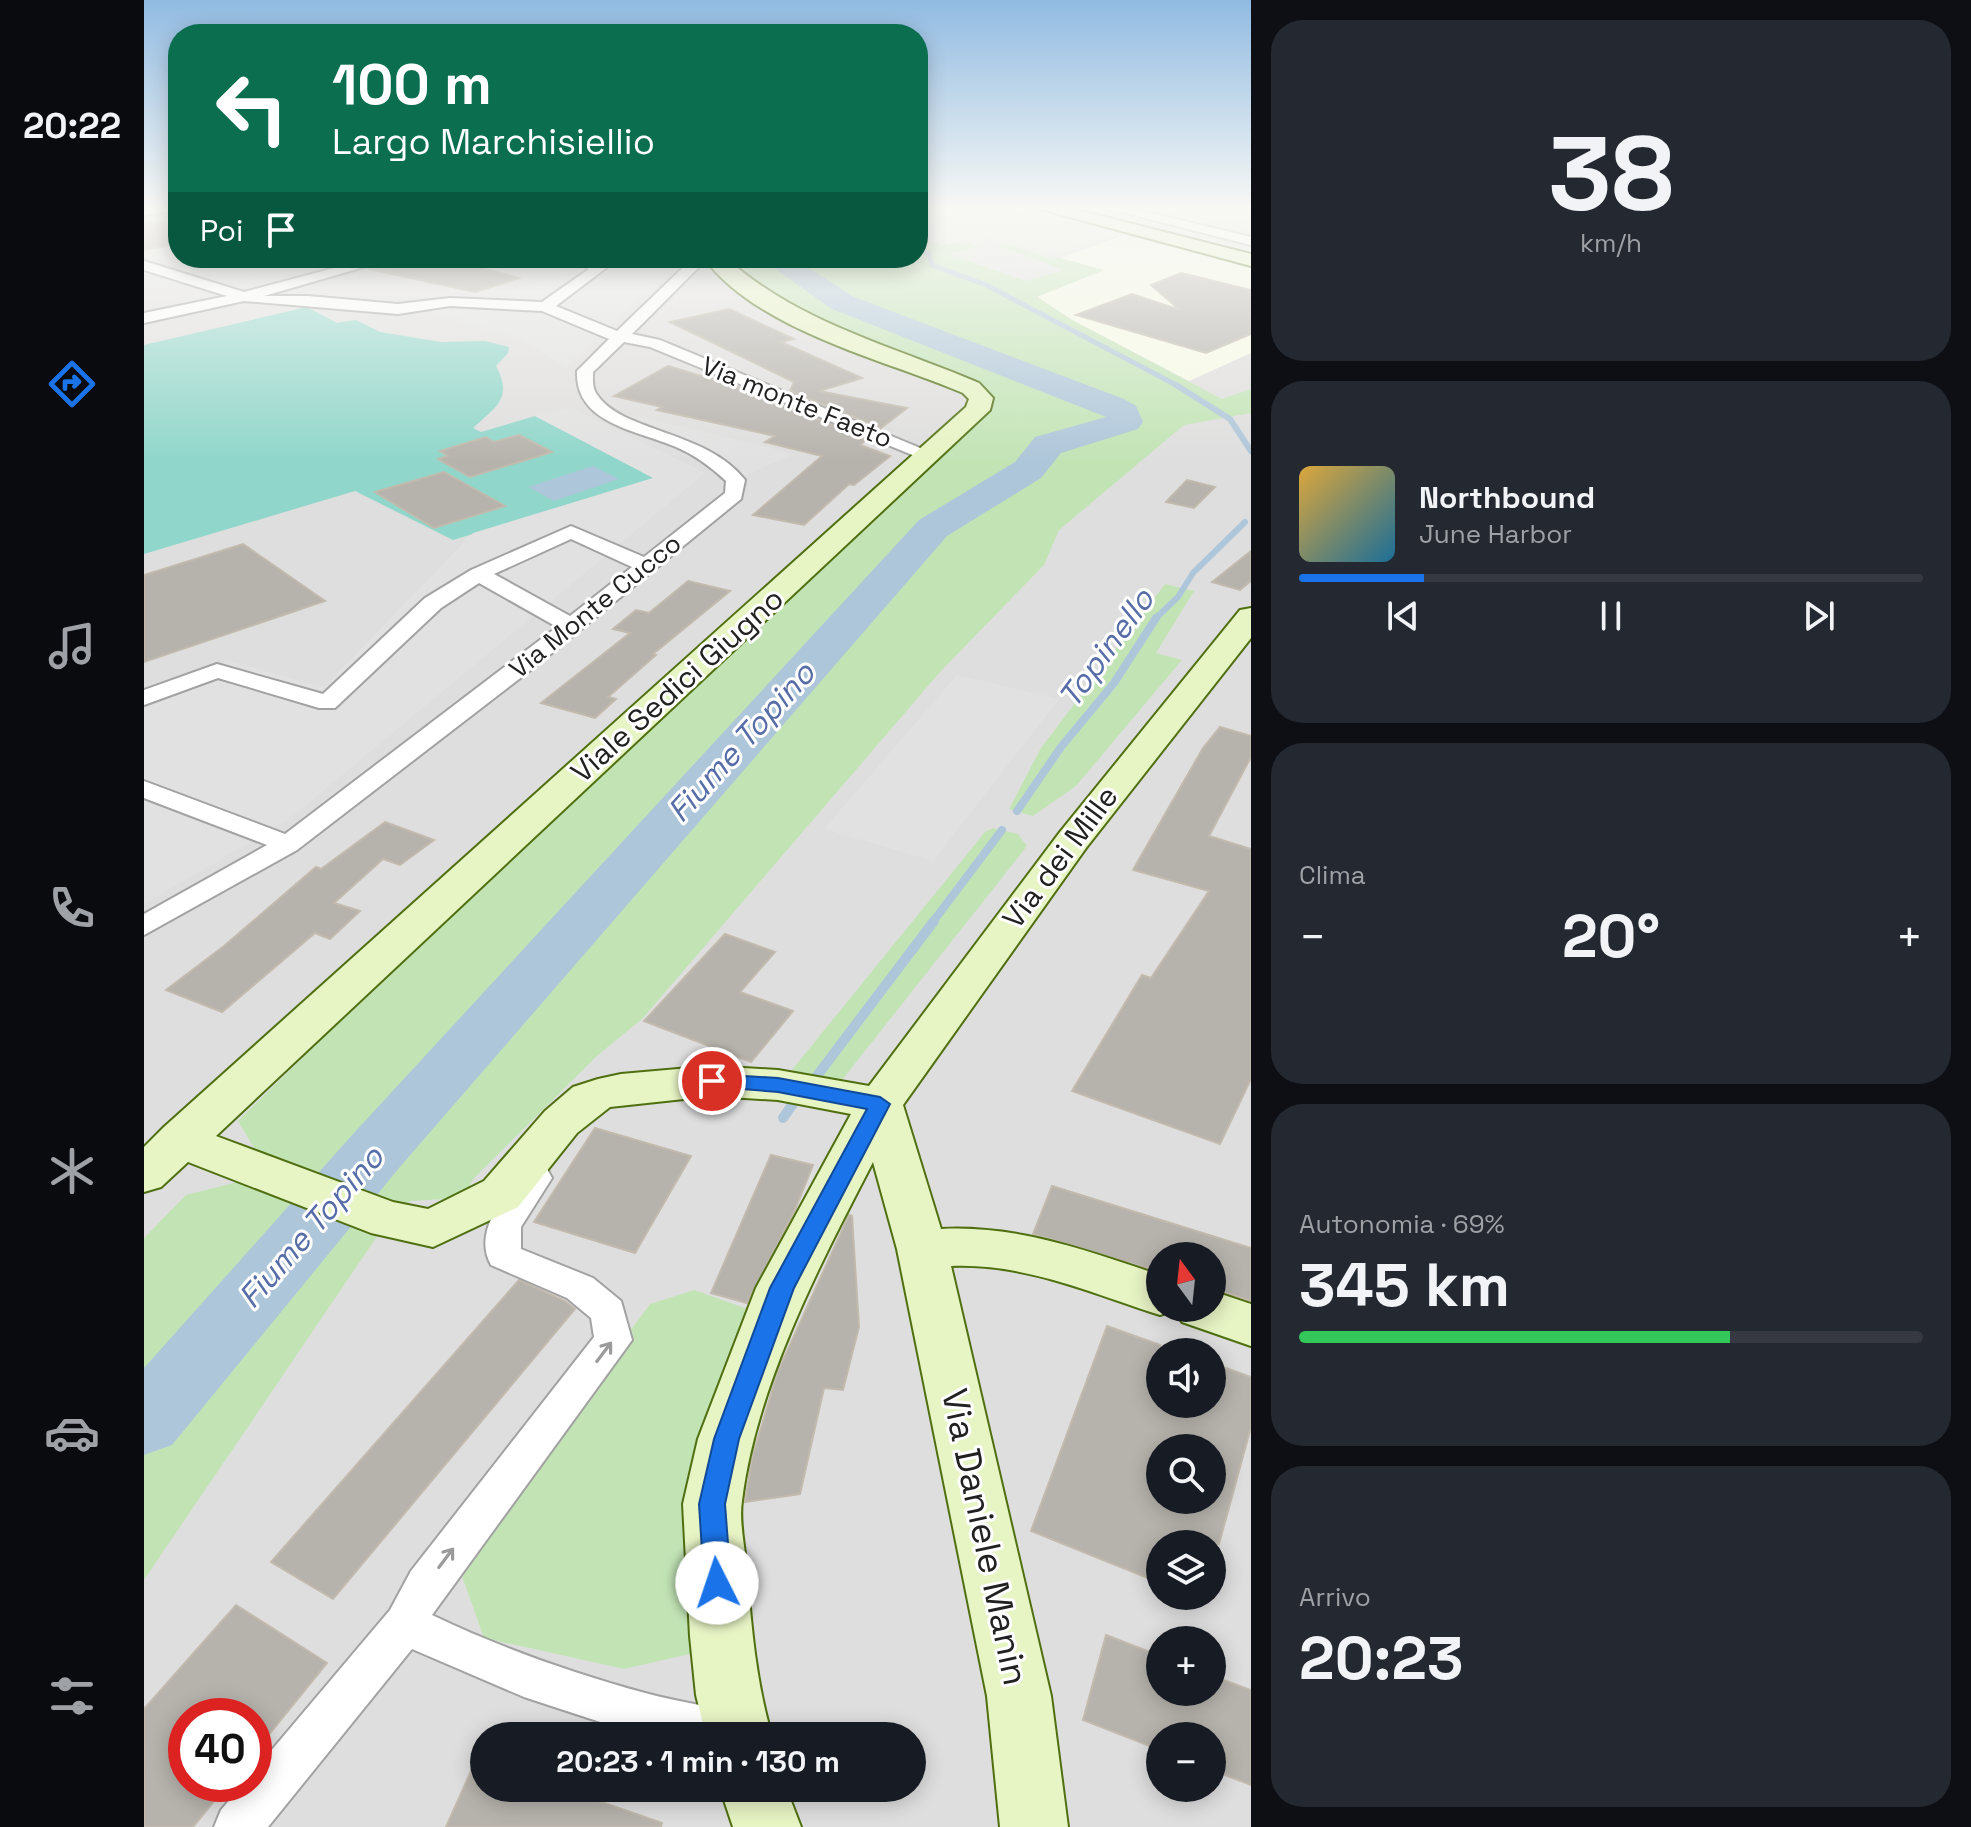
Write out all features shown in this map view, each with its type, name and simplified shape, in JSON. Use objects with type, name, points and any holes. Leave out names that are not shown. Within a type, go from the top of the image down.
[{"type":"street","points":[[226,291],[244,297],[398,309],[450,302],[545,307],[567,291]]},
{"type":"street","points":[[144,318],[265,291]]},
{"type":"street","points":[[364,291],[398,309]]},
{"type":"street","name":"Via Monte Cucco","points":[[144,926],[288,844],[571,626],[734,495],[736,480],[686,444],[615,419],[589,398],[582,383],[585,371],[666,291]]},
{"type":"street","name":"Viale Sedici Giugno","points":[[144,1175],[978,410],[981,398],[971,388],[854,342],[764,300],[754,291]]},
{"type":"street","name":"Via monte Faeto","points":[[545,307],[601,333],[654,343],[928,455]]},
{"type":"street","points":[[144,698],[217,671],[327,703],[433,603],[478,574],[571,532],[646,566]]},
{"type":"street","points":[[478,574],[571,626]]},
{"type":"street","name":"Via dei Mille","points":[[734,1722],[721,1636],[712,1504],[726,1439],[782,1288],[880,1104],[1064,852],[1251,617]]},
{"type":"street","points":[[144,789],[288,844]]},
{"type":"street","points":[[181,1139],[240,1166],[388,1220],[433,1228],[501,1194],[561,1122],[589,1098],[621,1089],[712,1081],[778,1085],[880,1104]]},
{"type":"street","points":[[238,1827],[405,1624],[426,1585],[613,1340],[608,1311],[580,1288],[503,1256],[504,1226],[582,1113],[589,1098]]},
{"type":"street","name":"Via Daniele Manin","points":[[880,1104],[922,1249],[1019,1696],[1034,1827]]},
{"type":"street","points":[[922,1249],[980,1246],[1036,1254],[1146,1290]]},
{"type":"street","points":[[1226,1317],[1251,1325]]},
{"type":"street","points":[[405,1624],[462,1654],[667,1722]]},
{"type":"street","points":[[758,1802],[767,1827]]},
{"type":"shaded area","points":[[144,291],[1251,291],[1251,1827],[144,1827]]},
{"type":"shaded area","points":[[504,291],[646,291],[566,368],[524,341],[429,310]]},
{"type":"shaded area","points":[[1048,291],[1251,291],[1251,353],[1189,381],[1072,320],[1036,296]]},
{"type":"shaded area","points":[[307,307],[337,323],[356,320],[380,332],[441,342],[485,341],[509,347],[508,353],[496,366],[503,387],[499,402],[473,428],[481,432],[535,416],[654,478],[453,540],[355,491],[144,554],[144,345]]},
{"type":"shaded area","points":[[570,407],[705,473],[288,820],[144,904],[144,692],[229,661],[324,687],[473,533],[653,478],[535,416]]},
{"type":"shaded area","points":[[640,416],[793,454],[736,480],[724,469],[615,419]]},
{"type":"shaded area","points":[[593,466],[619,479],[554,501],[528,487]]},
{"type":"shaded area","points":[[957,675],[1059,699],[933,861],[824,829]]},
{"type":"green space","points":[[767,291],[1051,291],[1037,297],[1072,320],[1222,399],[1251,389],[1251,413],[1184,425],[1059,530],[1044,565],[940,672],[643,1018],[598,1055],[474,1178],[463,1198],[410,1201],[376,1238],[144,1580],[144,1238],[186,1195],[246,1180],[260,1158],[238,1121],[485,879],[896,500],[994,400],[973,380],[822,323]]},
{"type":"green space","points":[[1165,584],[1194,591],[1156,653],[1182,660],[1076,786],[1033,816],[1009,809],[1041,748]]},
{"type":"green space","points":[[993,828],[1018,834],[1027,846],[842,1080],[823,1084],[791,1071],[985,832]]},
{"type":"green space","points":[[694,1290],[762,1314],[707,1650],[624,1669],[484,1638],[458,1565],[650,1304]]},
{"type":"building","points":[[1158,291],[1251,291],[1251,334],[1206,353],[1076,315],[1132,294],[1180,310]]},
{"type":"building","points":[[729,309],[794,339],[781,342],[862,378],[819,391],[907,408],[881,428],[790,391],[794,382],[670,322]]},
{"type":"building","points":[[668,366],[748,390],[867,439],[860,445],[890,456],[854,485],[849,484],[804,525],[753,515],[822,456],[765,442],[775,436],[657,410],[662,407],[614,396]]},
{"type":"building","points":[[519,435],[552,452],[470,477],[438,459],[448,456],[440,451],[486,437],[494,442]]},
{"type":"building","points":[[444,472],[505,506],[434,528],[375,492]]},
{"type":"building","points":[[1187,480],[1215,487],[1194,508],[1166,502]]},
{"type":"building","points":[[243,544],[325,601],[144,662],[144,575]]},
{"type":"building","points":[[1251,551],[1251,581],[1240,590],[1212,582]]},
{"type":"building","points":[[688,581],[730,591],[653,654],[656,655],[608,697],[616,699],[595,718],[541,703],[630,633],[613,629],[636,610],[649,613]]},
{"type":"building","points":[[1220,727],[1251,736],[1251,757],[1209,836],[1251,849],[1251,1079],[1220,1144],[1072,1091],[1142,975],[1151,978],[1209,891],[1133,870],[1203,748]]},
{"type":"building","points":[[385,822],[434,840],[400,865],[383,859],[334,903],[360,911],[330,939],[315,933],[222,1012],[166,990],[224,946],[316,867],[321,869]]},
{"type":"building","points":[[725,934],[775,952],[740,992],[793,1011],[751,1062],[644,1021]]},
{"type":"building","points":[[595,1128],[691,1156],[635,1253],[534,1222]]},
{"type":"building","points":[[771,1155],[813,1165],[794,1212],[747,1303],[711,1293]]},
{"type":"building","points":[[1052,1186],[1251,1248],[1251,1301],[1226,1293],[1226,1242],[1146,1242],[1146,1268],[1033,1234]]},
{"type":"building","points":[[849,1215],[852,1216],[859,1327],[843,1390],[824,1388],[800,1494],[745,1502],[752,1458],[778,1371]]},
{"type":"building","points":[[519,1280],[565,1301],[575,1309],[333,1599],[271,1562]]},
{"type":"building","points":[[1107,1326],[1146,1340],[1146,1418],[1226,1418],[1226,1368],[1251,1377],[1251,1427],[1223,1530],[1146,1530],[1146,1577],[1031,1531]]},
{"type":"building","points":[[236,1605],[327,1663],[272,1731],[272,1698],[168,1698],[168,1802],[213,1802],[193,1827],[144,1827],[144,1709]]},
{"type":"building","points":[[1106,1635],[1146,1651],[1146,1706],[1226,1706],[1226,1681],[1251,1690],[1251,1785],[1226,1775],[1226,1722],[1146,1722],[1146,1745],[1083,1720]]},
{"type":"building","points":[[470,1773],[470,1802],[601,1802],[662,1823],[661,1827],[446,1827]]},
{"type":"waterway","name":"Fiume Topino","points":[[144,1422],[376,1151],[933,528],[1028,470],[1048,445],[1126,422],[1124,413],[1112,406],[843,303],[825,291]]},
{"type":"waterway","name":"Topinello","points":[[998,291],[1180,387]]},
{"type":"waterway","name":"Topinello","points":[[1176,385],[1230,419],[1251,451]]},
{"type":"waterway","name":"Topinello","points":[[1156,618],[1178,597],[1193,573],[1245,522]]},
{"type":"waterway","name":"Topinello","points":[[1017,811],[1061,747],[1114,683],[1156,618]]},
{"type":"waterway","name":"Topinello","points":[[932,923],[1002,830]]},
{"type":"waterway","name":"Topinello","points":[[813,1081],[934,921]]},
{"type":"waterway","name":"Topinello","points":[[783,1118],[795,1101]]},
{"type":"route","points":[[712,1081],[778,1085],[880,1104],[782,1288],[726,1439],[712,1504],[717,1583]]}]
